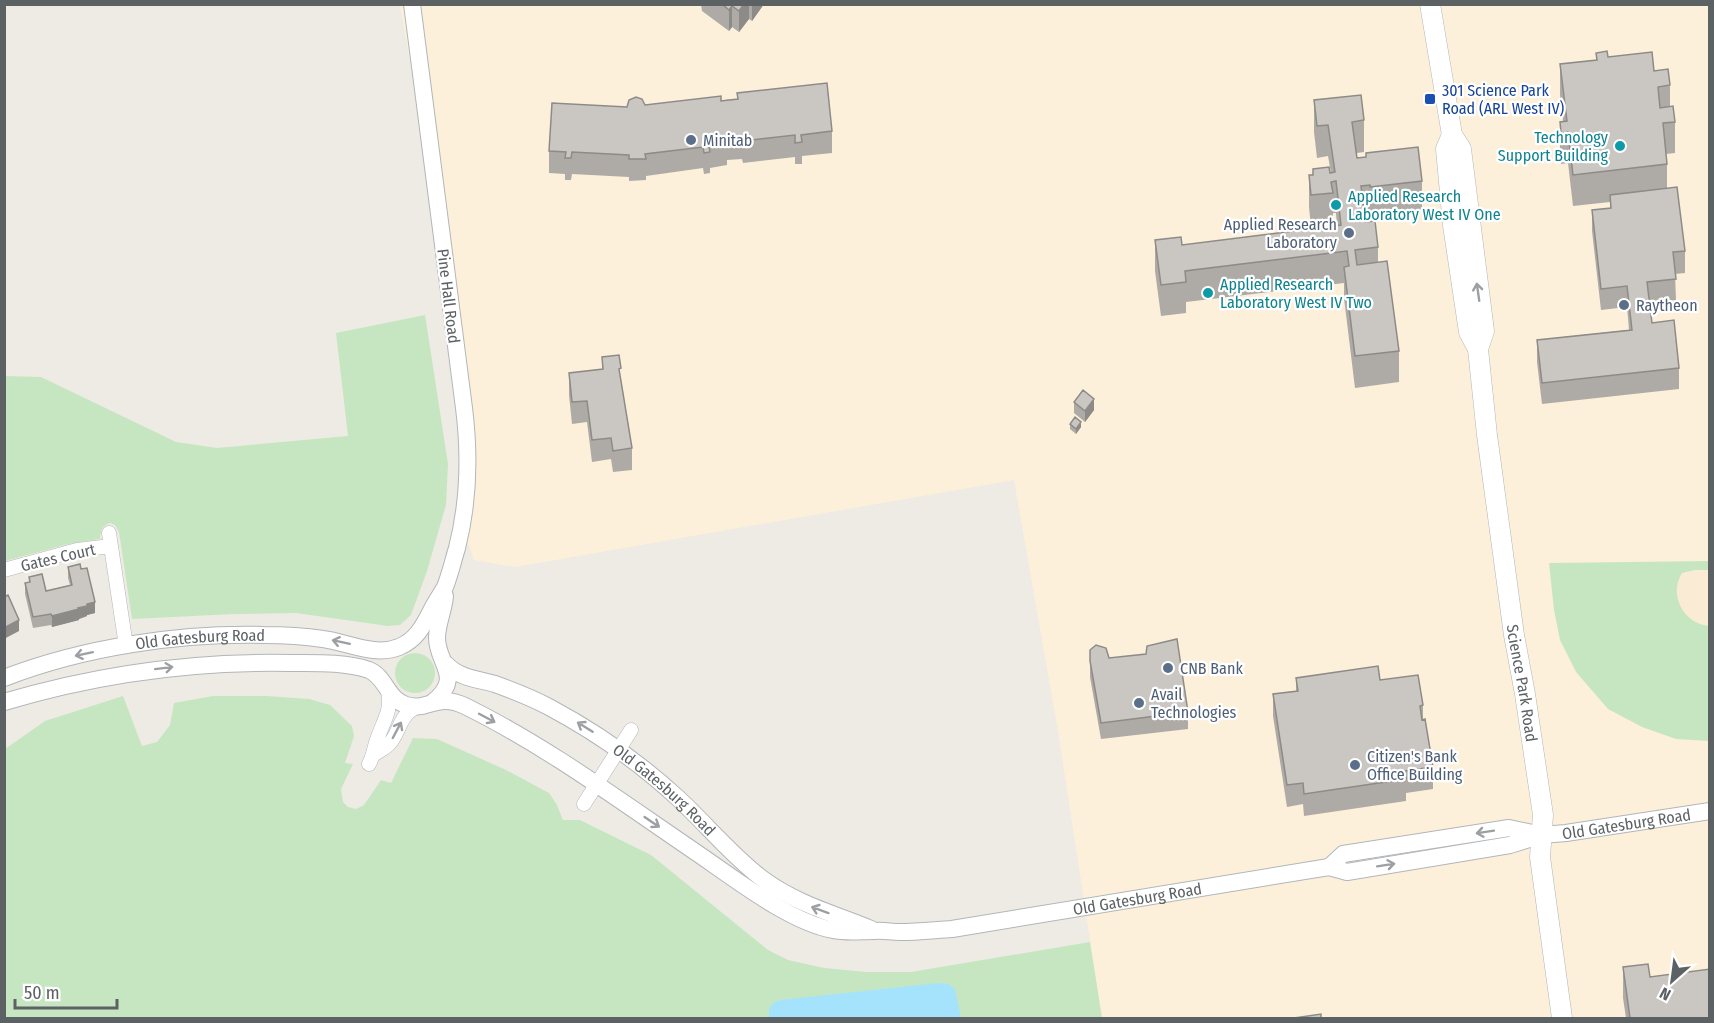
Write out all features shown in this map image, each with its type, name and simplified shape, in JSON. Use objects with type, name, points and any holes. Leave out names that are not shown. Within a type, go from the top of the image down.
[{"type":"main road","name":"Science Park Road","points":[[1430,4],[1452,135],[1461,149],[1484,331],[1478,349],[1487,435],[1514,635],[1543,815],[1540,857],[1562,1018]]},
{"type":"street","name":"Pine Hall Road","points":[[412,4],[468,441],[468,483],[465,511],[445,586],[444,603],[437,634],[448,671],[446,685],[439,697],[411,710],[403,717],[389,744],[372,759],[377,738],[389,711],[390,701],[385,664],[401,646],[418,635],[445,586]]},
{"type":"street","name":"Gates Court","points":[[4,570],[110,539],[126,646]]},
{"type":"street","name":"Old Gatesburg Road","points":[[4,678],[53,661],[126,646],[210,636],[260,635],[321,638],[380,651],[415,642],[425,643],[462,676],[500,686],[541,702],[590,730],[619,750],[678,798],[751,870],[792,898],[875,931]]},
{"type":"street","name":"Old Gatesburg Road","points":[[4,702],[57,687],[152,669],[230,663],[309,663],[340,665],[372,672],[401,703],[426,704],[446,700],[464,705],[545,751],[597,784],[752,891],[783,909],[830,930],[852,933],[952,929],[1329,867],[1347,872],[1510,845],[1542,835],[1710,811]]},
{"type":"street","points":[[584,804],[631,730]]},
{"type":"shaded area","points":[[400,5],[1709,5],[1709,1018],[1102,1018],[1058,731],[1014,480],[515,567],[474,560],[462,525],[465,511],[444,252]]},
{"type":"green space","points":[[425,315],[448,464],[446,505],[427,571],[411,615],[400,625],[388,626],[296,613],[132,619],[119,532],[115,525],[110,523],[103,527],[100,539],[68,544],[5,561],[5,376],[41,377],[176,442],[217,448],[348,436],[336,333]]},
{"type":"green space","points":[[1709,561],[1709,741],[1676,739],[1642,727],[1608,709],[1576,672],[1560,640],[1549,563]]},
{"type":"green space","points":[[415,653],[423,654],[429,659],[434,665],[434,681],[429,687],[423,692],[415,693],[407,692],[401,687],[396,681],[395,673],[396,665],[401,659],[407,654]]},
{"type":"green space","points":[[123,696],[142,746],[157,742],[170,725],[174,703],[213,696],[267,696],[309,699],[330,705],[352,726],[354,736],[345,763],[353,764],[341,789],[343,802],[348,807],[356,809],[364,805],[381,780],[391,783],[413,738],[437,739],[506,770],[549,793],[563,820],[580,820],[651,855],[768,950],[788,960],[824,968],[866,972],[911,972],[1090,942],[1102,1018],[5,1018],[5,749],[45,721]]},
{"type":"sand","points":[[1709,570],[1709,626],[1692,620],[1681,607],[1678,599],[1678,582],[1682,573]]},
{"type":"water","points":[[938,983],[948,984],[955,989],[961,1018],[769,1018],[770,1006],[780,1000]]},
{"type":"building","points":[[722,4],[744,4],[739,11],[732,6],[729,10]]},
{"type":"building","name":"Technology Support Building","points":[[1607,51],[1608,57],[1652,52],[1654,71],[1668,69],[1670,85],[1658,87],[1660,108],[1673,106],[1675,122],[1663,123],[1667,164],[1573,175],[1568,132],[1561,133],[1560,122],[1567,121],[1560,64],[1597,60],[1596,53]]},
{"type":"building","points":[[827,83],[832,131],[801,135],[802,142],[795,143],[795,135],[743,141],[742,137],[726,139],[727,144],[709,146],[710,152],[704,153],[703,147],[645,154],[646,159],[629,159],[629,155],[572,152],[571,158],[565,158],[566,152],[549,151],[552,103],[627,107],[629,100],[636,97],[642,99],[645,105],[721,96],[721,101],[738,99],[737,93]]},
{"type":"building","points":[[1361,95],[1364,120],[1352,122],[1357,158],[1366,157],[1366,153],[1418,147],[1422,181],[1361,186],[1365,222],[1375,221],[1378,247],[1355,250],[1357,265],[1387,261],[1399,351],[1355,356],[1344,267],[1349,266],[1347,251],[1185,271],[1186,282],[1161,285],[1155,240],[1181,237],[1182,245],[1341,225],[1336,181],[1331,182],[1333,193],[1311,195],[1309,175],[1313,175],[1313,169],[1329,167],[1330,173],[1335,172],[1328,125],[1317,126],[1314,100]]},
{"type":"building","name":"Raytheon","points":[[1677,187],[1685,251],[1673,252],[1676,279],[1647,282],[1652,323],[1674,320],[1679,368],[1542,383],[1537,340],[1632,330],[1627,286],[1601,289],[1592,210],[1611,208],[1610,195]]},
{"type":"building","points":[[619,355],[621,368],[619,369],[632,448],[613,451],[611,438],[592,440],[587,401],[572,402],[569,373],[603,369],[602,357]]},
{"type":"building","points":[[1083,390],[1094,399],[1085,411],[1074,402]]},
{"type":"building","points":[[1075,417],[1081,422],[1076,429],[1070,424]]},
{"type":"building","points":[[80,564],[81,569],[87,568],[95,602],[52,616],[51,614],[33,617],[25,583],[30,582],[29,577],[42,574],[46,591],[72,585],[68,567]]},
{"type":"building","points":[[8,595],[19,620],[4,628],[4,597]]},
{"type":"building","name":"Avail Technologies","points":[[1177,639],[1188,712],[1101,723],[1090,650],[1096,645],[1106,648],[1109,658],[1146,654],[1147,646]]},
{"type":"building","name":"Citizen's Bank Office Building","points":[[1378,666],[1380,680],[1418,675],[1423,705],[1420,706],[1422,720],[1425,719],[1433,767],[1405,771],[1406,779],[1304,794],[1303,783],[1287,785],[1273,694],[1298,691],[1296,678]]},
{"type":"building","points":[[1648,964],[1650,977],[1710,969],[1710,1018],[1630,1018],[1623,967]]},
{"type":"building","points":[[1321,1014],[1321,1018],[1294,1018]]},
{"type":"place","name":"301 Science Park Road (ARL West IV)","points":[[1430,99]]},
{"type":"place","name":"Minitab","points":[[691,140]]},
{"type":"place","name":"Technology Support Building","points":[[1620,146]]},
{"type":"place","name":"Applied Research Laboratory West IV One","points":[[1336,205]]},
{"type":"place","name":"Applied Research Laboratory","points":[[1349,233]]},
{"type":"place","name":"Applied Research Laboratory West IV Two","points":[[1208,293]]},
{"type":"place","name":"Raytheon","points":[[1624,305]]},
{"type":"place","name":"CNB Bank","points":[[1168,668]]},
{"type":"place","name":"Avail Technologies","points":[[1139,703]]},
{"type":"place","name":"Citizen's Bank Office Building","points":[[1355,765]]}]
